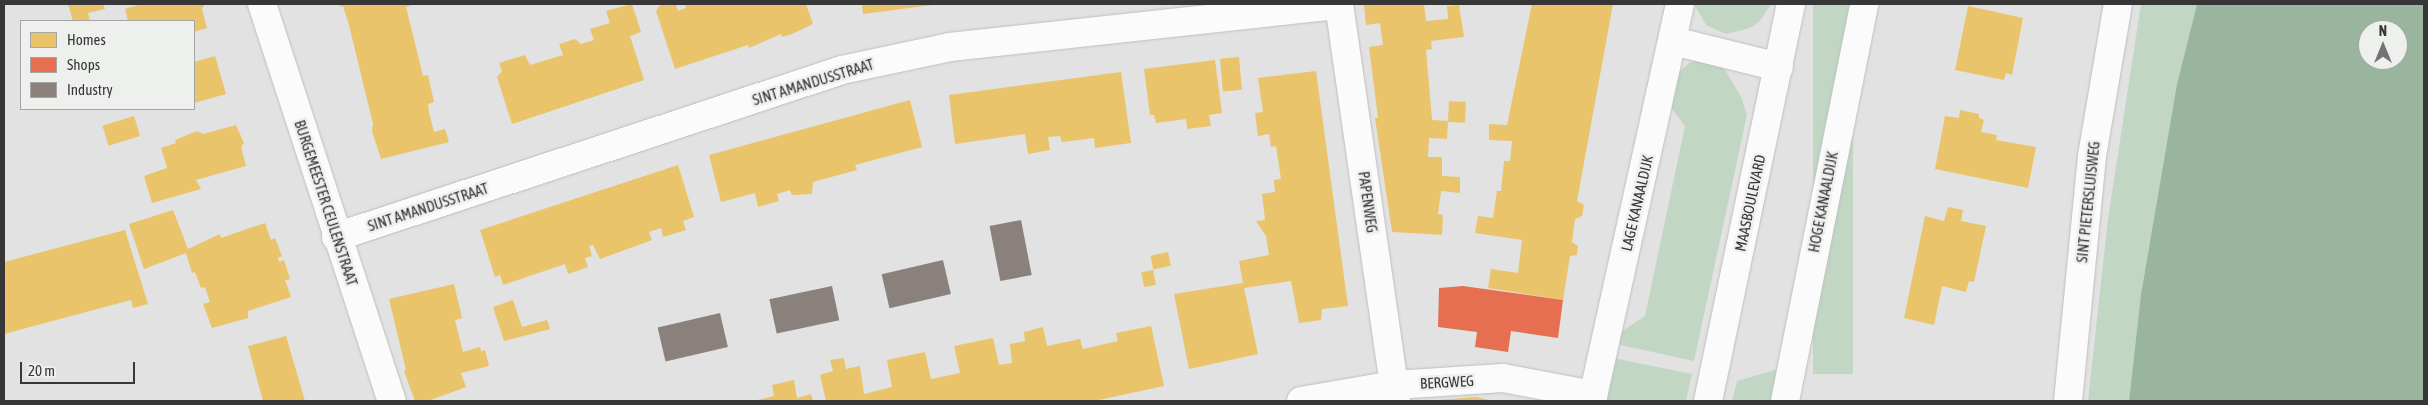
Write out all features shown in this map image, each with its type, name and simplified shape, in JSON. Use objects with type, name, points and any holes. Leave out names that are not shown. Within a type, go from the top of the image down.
[{"type":"street","name":"BURGEMEESTER CEULENSTRAAT","points":[[262,4],[336,237],[392,401]]},
{"type":"street","name":"SINT AMANDUSSTRAAT","points":[[336,237],[842,70],[950,47],[1339,4]]},
{"type":"street","name":"PAPENWEG","points":[[1339,4],[1395,393]]},
{"type":"street","name":"LAGE KANAALDIJK","points":[[1593,398],[1674,41],[1680,4]]},
{"type":"street","name":"MAASBOULEVARD","points":[[1708,401],[1791,4]]},
{"type":"street","name":"HOGE KANAALDIJK","points":[[1785,401],[1864,4]]},
{"type":"street","name":"SINT PIETERSLUISWEG","points":[[2068,401],[2092,156],[2118,4]]},
{"type":"street","points":[[1674,41],[1779,67]]},
{"type":"street","name":"BERGWEG","points":[[1301,401],[1395,393],[1503,378],[1593,398]]},
{"type":"shaded area","points":[[1694,4],[1771,4],[1760,21],[1750,28],[1726,34],[1706,25]]},
{"type":"shaded area","points":[[1813,4],[1853,4],[1853,374],[1813,374]]},
{"type":"shaded area","points":[[2141,4],[2197,4],[2177,84],[2141,293],[2129,401],[2088,401],[2108,219]]},
{"type":"shaded area","points":[[2197,4],[2424,4],[2424,401],[2129,401],[2141,294],[2177,84]]},
{"type":"shaded area","points":[[1703,59],[1714,62],[1725,70],[1741,97],[1747,115],[1694,361],[1616,344],[1618,334],[1645,316],[1685,126],[1669,105],[1674,83],[1679,72],[1689,63]]},
{"type":"shaded area","points":[[1613,358],[1692,374],[1686,401],[1604,401]]},
{"type":"shaded area","points":[[1782,368],[1775,401],[1732,401],[1737,381]]},
{"type":"building: Homes","points":[[68,4],[103,4],[105,9],[88,13],[90,20],[73,20]]},
{"type":"building: Homes","points":[[141,4],[205,4],[202,9],[207,28],[195,32],[195,20],[128,20],[125,9]]},
{"type":"building: Homes","points":[[339,4],[416,4],[406,7],[423,76],[428,75],[434,102],[428,104],[429,112],[434,132],[445,129],[449,142],[381,159],[372,131],[373,124],[349,25],[343,6],[340,7]]},
{"type":"building: Homes","points":[[632,4],[641,32],[630,36],[644,80],[512,124],[497,77],[502,71],[499,63],[525,55],[530,65],[563,55],[559,44],[575,39],[581,44],[594,40],[590,29],[610,23],[606,11]]},
{"type":"building: Homes","points":[[661,4],[676,4],[678,11],[686,8],[685,4],[806,4],[813,24],[792,34],[782,37],[781,34],[749,48],[748,45],[675,69],[656,11]]},
{"type":"building: Homes","points":[[862,4],[932,4],[932,5],[863,14]]},
{"type":"building: Homes","points":[[1364,4],[1424,4],[1426,21],[1448,19],[1447,6],[1459,5],[1464,37],[1431,41],[1432,49],[1426,50],[1432,120],[1448,121],[1447,139],[1429,138],[1428,157],[1442,157],[1442,176],[1460,177],[1460,193],[1441,191],[1438,214],[1443,215],[1442,235],[1392,232],[1375,118],[1378,118],[1369,47],[1383,45],[1380,23],[1366,25]]},
{"type":"building: Homes","points":[[1532,4],[1613,4],[1577,201],[1584,205],[1582,216],[1575,219],[1572,242],[1578,246],[1577,255],[1570,256],[1563,300],[1488,288],[1491,269],[1518,273],[1522,240],[1475,233],[1478,216],[1493,218],[1497,191],[1501,191],[1504,161],[1510,161],[1512,141],[1489,140],[1489,124],[1507,125]]},
{"type":"building: Homes","points":[[1968,6],[2023,18],[2012,75],[2006,73],[2004,80],[1955,70]]},
{"type":"building: Homes","points":[[215,56],[226,94],[195,103],[195,62]]},
{"type":"building: Homes","points":[[1239,57],[1242,90],[1223,92],[1220,59]]},
{"type":"building: Homes","points":[[1215,60],[1222,113],[1209,115],[1211,126],[1187,129],[1186,119],[1156,123],[1154,115],[1150,115],[1144,69]]},
{"type":"building: Homes","points":[[1316,71],[1348,306],[1322,309],[1321,320],[1299,323],[1291,281],[1244,288],[1258,354],[1189,369],[1174,294],[1243,283],[1239,261],[1269,255],[1266,236],[1256,221],[1265,220],[1262,194],[1275,192],[1274,180],[1281,179],[1276,146],[1271,147],[1269,134],[1258,136],[1255,113],[1263,112],[1258,78]]},
{"type":"building: Homes","points":[[1121,72],[1131,143],[1095,148],[1094,138],[1062,142],[1060,136],[1048,137],[1050,150],[1028,154],[1025,134],[955,144],[949,95]]},
{"type":"building: Homes","points":[[910,100],[922,147],[855,165],[857,170],[813,182],[812,194],[792,195],[790,190],[777,194],[779,201],[758,207],[755,193],[721,202],[709,155]]},
{"type":"building: Homes","points":[[1449,101],[1466,102],[1465,123],[1448,122]]},
{"type":"building: Homes","points":[[1960,110],[1979,114],[1979,118],[1984,120],[1981,132],[1997,135],[1996,140],[2036,147],[2028,188],[1935,169],[1945,116],[1959,118]]},
{"type":"building: Homes","points":[[134,116],[140,136],[109,146],[102,126]]},
{"type":"building: Homes","points":[[236,125],[244,143],[241,147],[246,166],[196,180],[201,189],[152,203],[144,176],[167,168],[161,148],[176,143],[175,140],[197,131],[203,134]]},
{"type":"building: Homes","points":[[678,165],[694,217],[683,221],[686,230],[663,237],[661,228],[649,232],[652,240],[600,259],[593,245],[589,246],[592,256],[585,258],[588,267],[568,274],[565,264],[503,285],[500,275],[495,277],[480,230]]},
{"type":"building: Homes","points":[[1948,207],[1963,210],[1961,221],[1986,226],[1974,282],[1969,281],[1966,292],[1942,286],[1934,325],[1904,318],[1925,216],[1944,221]]},
{"type":"building: Homes","points":[[173,210],[188,249],[220,234],[221,238],[265,223],[271,240],[275,238],[282,256],[278,258],[279,262],[284,260],[290,279],[285,280],[291,297],[248,311],[248,318],[212,328],[203,304],[210,302],[205,287],[201,288],[195,272],[192,273],[186,253],[144,269],[129,224]]},
{"type":"building: Homes","points":[[125,230],[148,304],[133,308],[131,300],[4,334],[4,262]]},
{"type":"building: Homes","points":[[1168,252],[1171,266],[1153,269],[1150,256]]},
{"type":"building: Homes","points":[[1153,270],[1156,285],[1144,287],[1141,272]]},
{"type":"building: Homes","points":[[454,284],[462,318],[455,320],[463,352],[480,347],[481,351],[485,350],[489,366],[461,373],[466,387],[428,401],[415,401],[404,371],[406,370],[389,299]]},
{"type":"building: Homes","points":[[513,300],[522,327],[547,320],[550,329],[504,341],[493,307]]},
{"type":"building: Homes","points":[[1151,326],[1164,386],[1094,401],[826,401],[820,375],[833,371],[830,360],[844,358],[846,369],[860,366],[864,394],[892,387],[887,360],[925,352],[931,379],[960,373],[954,346],[993,338],[999,365],[1012,363],[1010,344],[1025,341],[1024,332],[1043,327],[1047,346],[1080,339],[1083,349],[1118,341],[1116,333]]},
{"type":"building: Homes","points":[[286,336],[305,401],[263,401],[248,346]]},
{"type":"building: Homes","points":[[794,380],[797,398],[811,394],[813,401],[753,401],[774,396],[772,385]]},
{"type":"building: Homes","points":[[1476,397],[1493,401],[1440,401],[1440,400]]},
{"type":"building: Shops","points":[[1463,286],[1563,300],[1558,338],[1511,331],[1508,352],[1475,347],[1477,332],[1438,327],[1439,288]]},
{"type":"building: Industry","points":[[1021,220],[1032,275],[1000,281],[990,226]]},
{"type":"building: Industry","points":[[943,260],[951,294],[889,308],[882,274]]},
{"type":"building: Industry","points":[[832,286],[839,320],[777,334],[769,299]]},
{"type":"building: Industry","points":[[720,313],[728,347],[666,361],[658,327]]}]
